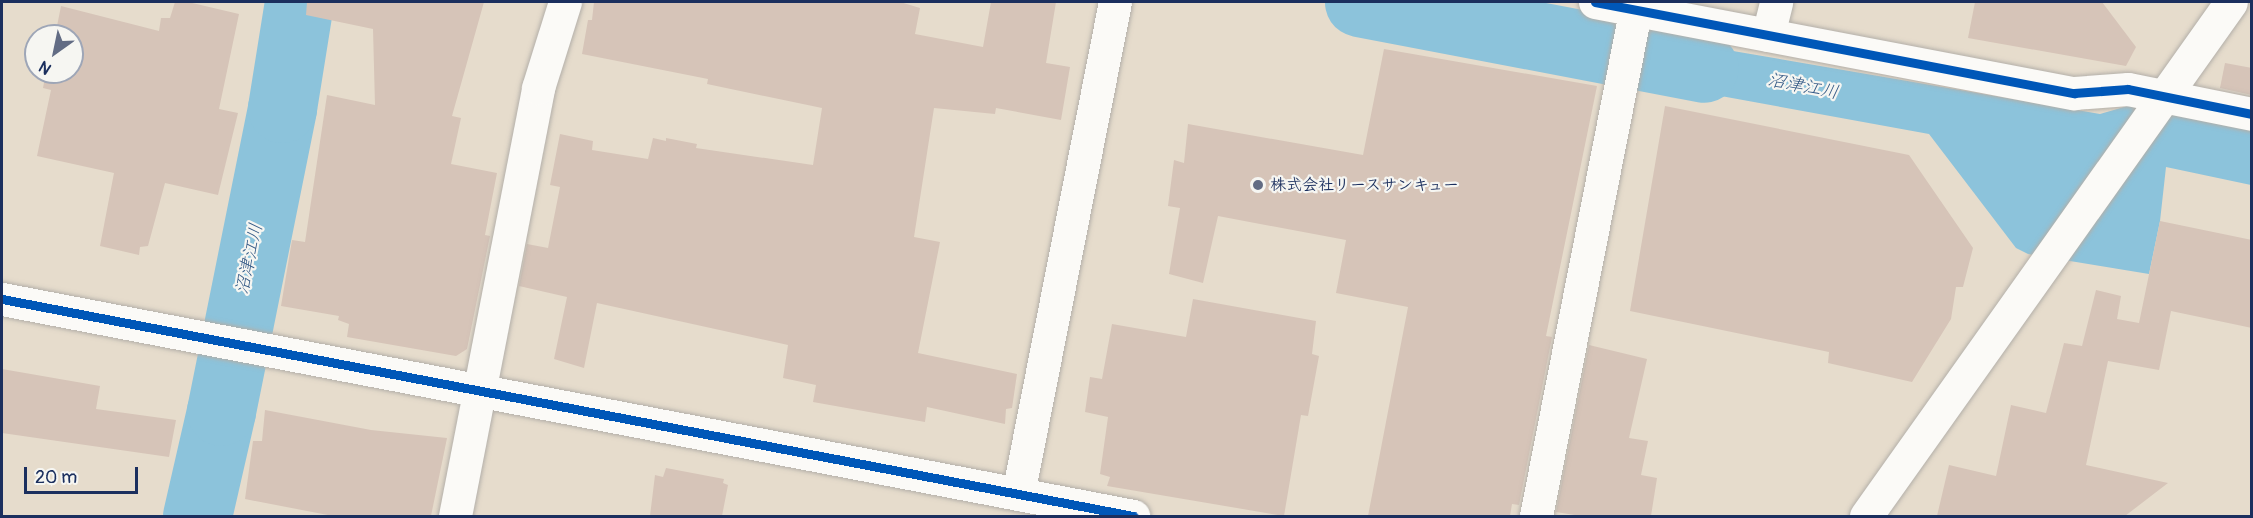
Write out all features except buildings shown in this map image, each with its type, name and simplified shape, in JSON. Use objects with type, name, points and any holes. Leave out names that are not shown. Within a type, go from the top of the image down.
[{"type":"street","points":[[455,516],[538,88],[565,2]]},
{"type":"street","points":[[1016,505],[1115,2]]},
{"type":"street","points":[[1595,2],[1636,6],[1768,35],[2074,93],[2128,89],[2252,114]]},
{"type":"street","points":[[1768,35],[1776,2]]},
{"type":"street","points":[[1866,516],[2231,2]]},
{"type":"street","points":[[1536,516],[1636,6]]},
{"type":"street","points":[[2,299],[479,391],[1016,505],[1133,516]]},
{"type":"water","points":[[1616,31],[2100,114],[2131,105],[2251,127],[2251,185],[2166,167],[2160,221],[2149,274],[2028,254],[2016,248],[1929,134],[1633,80]]},
{"type":"waterway","name":"沼津江川","points":[[197,516],[221,411],[282,108],[299,2]]},
{"type":"waterway","name":"沼津江川","points":[[1359,2],[1704,68]]},
{"type":"cycle path","points":[[1595,2],[2074,93],[2128,89],[2252,114]]},
{"type":"cycle path","points":[[2,299],[1133,516]]},
{"type":"place","name":"株式会社リースサンキュー","points":[[1258,185]]}]
